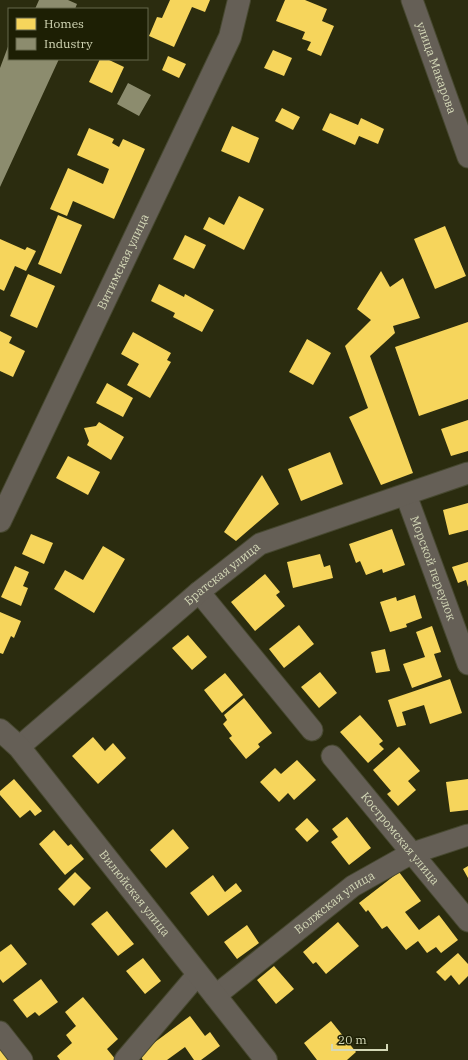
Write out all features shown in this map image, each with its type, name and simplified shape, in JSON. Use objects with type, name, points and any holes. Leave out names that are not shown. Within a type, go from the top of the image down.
[{"type":"street","name":"Витимская улица","points":[[0,521],[230,37],[239,0]]},
{"type":"street","name":"улица Макарова","points":[[412,0],[468,157]]},
{"type":"street","name":"Братская улица","points":[[19,747],[199,592],[260,544],[468,473]]},
{"type":"street","name":"Морской переулок","points":[[406,495],[468,664]]},
{"type":"street","points":[[199,592],[312,730]]},
{"type":"street","name":"Вилюйская улица","points":[[0,730],[19,747],[266,1060]]},
{"type":"street","name":"Костромская улица","points":[[332,756],[468,921]]},
{"type":"street","name":"Волжская улица","points":[[216,996],[353,886],[412,854],[468,835]]},
{"type":"street","points":[[125,1060],[198,974]]},
{"type":"street","points":[[0,1032],[22,1060]]},
{"type":"building: Homes","points":[[170,0],[210,0],[205,12],[192,7],[174,47],[149,36],[157,17],[162,18]]},
{"type":"building: Homes","points":[[285,0],[305,0],[327,9],[322,21],[334,26],[321,56],[307,50],[311,42],[302,39],[305,32],[276,21]]},
{"type":"building: Homes","points":[[273,50],[292,58],[284,76],[264,68]]},
{"type":"building: Homes","points":[[168,56],[186,64],[179,78],[162,70]]},
{"type":"building: Homes","points":[[100,60],[109,60],[124,67],[112,93],[89,82]]},
{"type":"building: Homes","points":[[282,108],[300,117],[293,130],[275,121]]},
{"type":"building: Homes","points":[[330,113],[358,125],[361,118],[384,129],[378,144],[359,136],[355,145],[322,130]]},
{"type":"building: Homes","points":[[232,126],[259,138],[249,163],[221,151]]},
{"type":"building: Homes","points":[[89,128],[114,139],[112,143],[119,147],[123,139],[145,149],[114,219],[73,201],[67,216],[50,209],[68,168],[103,184],[109,169],[77,155]]},
{"type":"building: Homes","points":[[239,196],[264,209],[244,250],[203,229],[209,217],[224,225]]},
{"type":"building: Homes","points":[[58,215],[82,225],[61,274],[38,264]]},
{"type":"building: Homes","points":[[445,226],[466,276],[435,289],[414,239]]},
{"type":"building: Homes","points":[[185,235],[206,245],[194,269],[173,259]]},
{"type":"building: Homes","points":[[0,239],[25,250],[27,247],[36,251],[26,271],[15,266],[4,291],[0,289]]},
{"type":"building: Homes","points":[[381,271],[390,287],[403,278],[420,318],[393,326],[395,333],[370,356],[413,473],[381,485],[349,417],[368,408],[345,346],[371,320],[357,309]]},
{"type":"building: Homes","points":[[28,274],[55,286],[37,328],[10,316]]},
{"type":"building: Homes","points":[[159,284],[184,297],[185,294],[214,310],[202,332],[173,317],[175,313],[151,301]]},
{"type":"building: Homes","points":[[468,322],[468,399],[419,416],[395,347]]},
{"type":"building: Homes","points":[[0,331],[12,337],[9,343],[25,351],[13,377],[0,371]]},
{"type":"building: Homes","points":[[133,332],[171,353],[167,360],[171,362],[150,398],[127,385],[139,364],[121,354]]},
{"type":"building: Homes","points":[[307,339],[331,353],[313,385],[289,372]]},
{"type":"building: Homes","points":[[107,383],[133,398],[123,417],[96,403]]},
{"type":"building: Homes","points":[[468,420],[468,451],[451,456],[441,429]]},
{"type":"building: Homes","points":[[99,422],[124,437],[111,460],[87,445],[89,441],[84,428],[96,426]]},
{"type":"building: Homes","points":[[330,452],[343,484],[301,501],[288,469]]},
{"type":"building: Homes","points":[[68,456],[100,472],[88,495],[56,478]]},
{"type":"building: Homes","points":[[262,475],[279,504],[236,541],[224,532]]},
{"type":"building: Homes","points":[[468,503],[468,530],[449,535],[443,510]]},
{"type":"building: Homes","points":[[392,529],[405,565],[383,573],[382,569],[366,575],[360,561],[356,563],[349,544]]},
{"type":"building: Homes","points":[[31,534],[53,543],[44,564],[22,554]]},
{"type":"building: Homes","points":[[103,546],[125,559],[94,613],[54,589],[65,570],[83,580]]},
{"type":"building: Homes","points":[[320,554],[324,567],[330,565],[333,578],[293,588],[287,562]]},
{"type":"building: Homes","points":[[468,562],[468,587],[466,580],[458,583],[452,567]]},
{"type":"building: Homes","points":[[15,566],[29,572],[23,586],[28,588],[21,606],[1,597]]},
{"type":"building: Homes","points":[[265,574],[280,592],[276,595],[285,606],[255,631],[231,602]]},
{"type":"building: Homes","points":[[415,595],[422,618],[406,624],[407,627],[390,632],[380,602],[396,597],[397,601]]},
{"type":"building: Homes","points":[[0,612],[21,621],[14,638],[11,636],[3,654],[0,653]]},
{"type":"building: Homes","points":[[299,625],[314,644],[284,668],[269,649]]},
{"type":"building: Homes","points":[[432,626],[441,652],[434,654],[442,677],[412,688],[403,664],[425,657],[416,632]]},
{"type":"building: Homes","points":[[188,635],[207,657],[192,670],[172,648]]},
{"type":"building: Homes","points":[[385,649],[390,671],[376,673],[371,652]]},
{"type":"building: Homes","points":[[320,672],[337,693],[319,708],[301,687]]},
{"type":"building: Homes","points":[[225,673],[243,695],[222,713],[204,690]]},
{"type":"building: Homes","points":[[450,679],[462,713],[430,724],[424,705],[402,712],[406,725],[397,727],[388,700]]},
{"type":"building: Homes","points":[[244,698],[272,733],[258,744],[260,747],[246,759],[229,738],[232,736],[223,724],[227,720],[224,715]]},
{"type":"building: Homes","points":[[360,715],[383,741],[379,744],[384,749],[368,763],[340,732]]},
{"type":"building: Homes","points":[[93,737],[105,751],[113,743],[126,758],[98,784],[72,756]]},
{"type":"building: Homes","points":[[399,747],[420,771],[408,781],[416,790],[398,806],[387,794],[391,791],[373,770]]},
{"type":"building: Homes","points":[[297,760],[316,780],[294,800],[288,793],[279,802],[260,782],[275,768],[281,774]]},
{"type":"building: Homes","points":[[14,779],[42,811],[35,816],[30,810],[20,818],[0,795],[0,791]]},
{"type":"building: Homes","points":[[468,779],[468,810],[450,812],[446,782]]},
{"type":"building: Homes","points":[[347,817],[371,848],[349,865],[331,842],[338,837],[332,829]]},
{"type":"building: Homes","points":[[307,818],[319,831],[307,842],[295,829]]},
{"type":"building: Homes","points":[[173,829],[189,848],[166,868],[150,850]]},
{"type":"building: Homes","points":[[54,830],[68,846],[71,844],[84,859],[65,875],[39,844]]},
{"type":"building: Homes","points":[[468,866],[468,878],[463,869]]},
{"type":"building: Homes","points":[[75,872],[91,888],[74,906],[58,889]]},
{"type":"building: Homes","points":[[399,872],[421,901],[405,912],[419,930],[439,915],[458,940],[441,953],[436,947],[427,953],[418,941],[406,950],[387,926],[382,929],[368,910],[366,912],[359,903]]},
{"type":"building: Homes","points":[[213,875],[225,892],[236,883],[242,891],[208,916],[190,893]]},
{"type":"building: Homes","points":[[107,911],[134,944],[118,956],[91,924]]},
{"type":"building: Homes","points":[[338,922],[359,946],[326,974],[316,962],[313,964],[303,952]]},
{"type":"building: Homes","points":[[247,925],[259,943],[237,959],[224,942]]},
{"type":"building: Homes","points":[[11,944],[27,964],[3,983],[0,979],[0,952]]},
{"type":"building: Homes","points":[[458,953],[468,964],[468,976],[459,985],[451,975],[445,981],[436,972]]},
{"type":"building: Homes","points":[[143,958],[161,981],[145,994],[126,971]]},
{"type":"building: Homes","points":[[274,966],[294,989],[276,1004],[257,980]]},
{"type":"building: Homes","points":[[41,979],[58,1002],[39,1016],[35,1012],[27,1018],[13,1000]]},
{"type":"building: Homes","points":[[83,997],[118,1039],[107,1049],[116,1060],[60,1060],[57,1056],[72,1043],[66,1035],[76,1026],[65,1012]]},
{"type":"building: Homes","points":[[190,1016],[205,1036],[210,1032],[220,1046],[201,1060],[194,1060],[185,1047],[167,1060],[143,1060],[139,1054]]},
{"type":"building: Homes","points":[[331,1021],[356,1052],[347,1060],[317,1060],[304,1043]]},
{"type":"building: Homes","points":[[0,1048],[10,1060],[0,1060]]},
{"type":"building: Industry","points":[[39,0],[68,0],[77,4],[75,8],[35,8]]},
{"type":"building: Industry","points":[[8,47],[8,60],[59,60],[0,187],[0,68]]},
{"type":"building: Industry","points":[[128,83],[151,95],[139,116],[117,104]]}]
